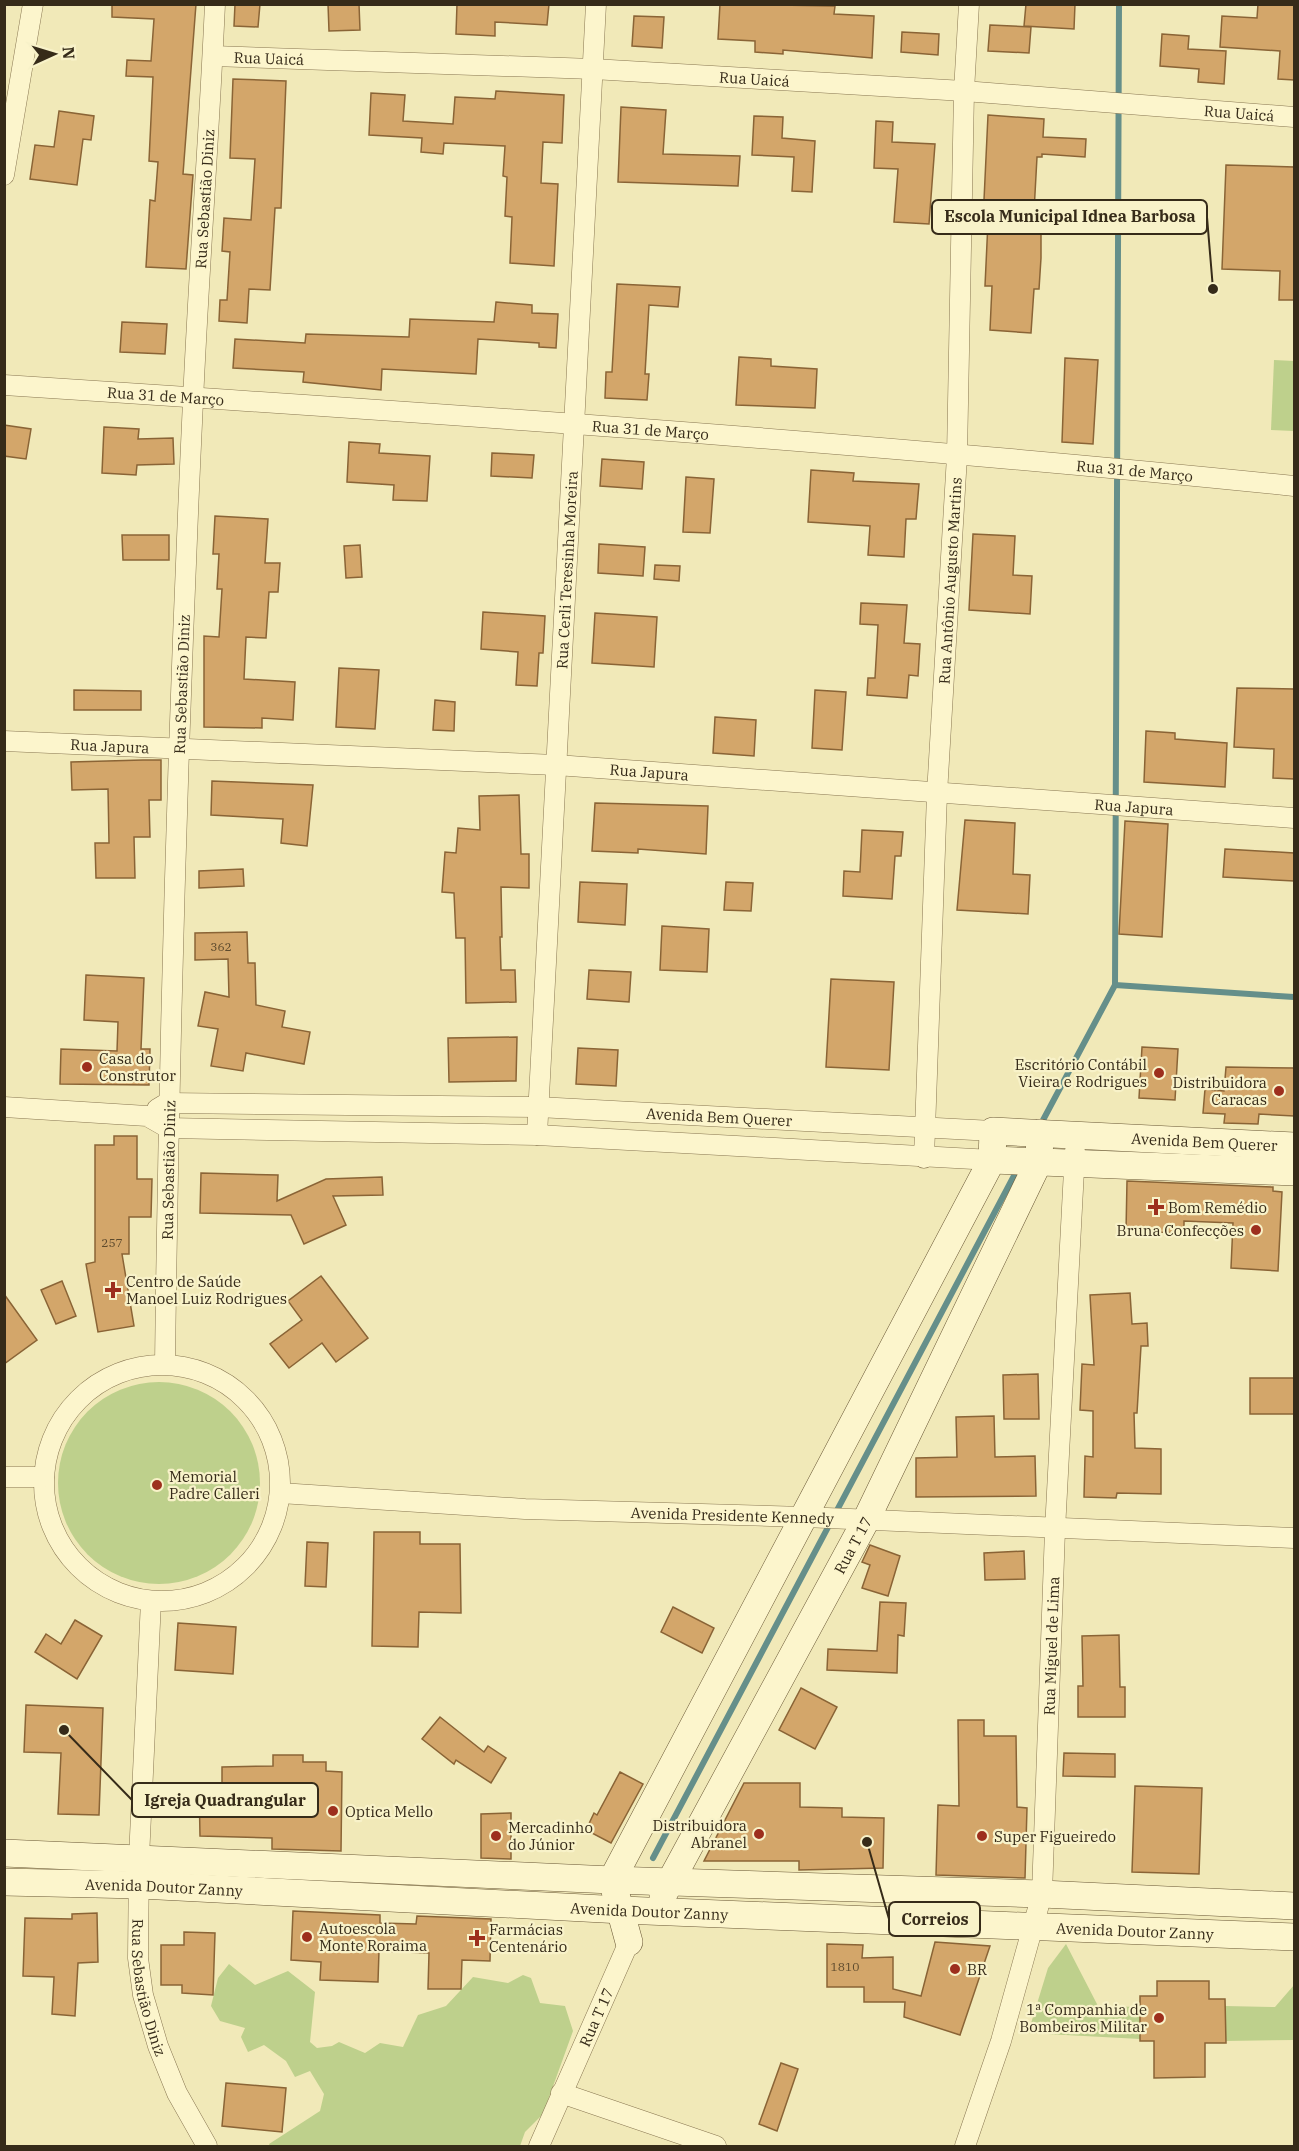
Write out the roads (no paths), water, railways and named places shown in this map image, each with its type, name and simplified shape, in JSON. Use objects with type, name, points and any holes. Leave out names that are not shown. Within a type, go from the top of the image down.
[{"type":"street","points":[[4,175],[33,4]]},
{"type":"street","name":"Rua Sebastião Diniz","points":[[165,1364],[167,1103],[178,748],[193,397],[215,4]]},
{"type":"street","name":"Rua Cerli Teresinha Moreira","points":[[537,1135],[596,4]]},
{"type":"street","name":"Rua Antônio Augusto Martins","points":[[924,1158],[937,794],[957,456],[964,91],[969,4]]},
{"type":"street","name":"Rua Uaicá","points":[[213,56],[592,69],[964,91],[1294,117]]},
{"type":"street","name":"Rua 31 de Março","points":[[4,385],[574,422],[957,456],[1106,466],[1294,486]]},
{"type":"street","name":"Rua Japura","points":[[4,741],[556,765],[1294,819]]},
{"type":"street","points":[[147,1116],[167,1103]]},
{"type":"street","name":"Avenida Bem Querer","points":[[167,1103],[538,1107],[925,1129],[1294,1146]]},
{"type":"street","name":"Avenida Bem Querer","points":[[4,1107],[147,1116],[168,1128],[537,1135],[924,1158],[1294,1172]]},
{"type":"street","points":[[628,1942],[622,1910],[612,1880],[992,1160],[993,1131]]},
{"type":"street","name":"Rua T 17","points":[[539,2146],[628,1942],[671,1882],[866,1520],[1039,1161],[1040,1133]]},
{"type":"street","name":"Rua Miguel de Lima","points":[[965,2146],[1001,2041],[1042,1894],[1055,1530],[1076,1135]]},
{"type":"street","points":[[165,1364],[187,1367],[209,1374],[246,1400],[266,1427],[273,1443],[278,1459],[280,1493],[269,1535],[253,1559],[238,1574],[214,1590],[194,1598],[151,1601],[130,1597],[110,1589],[91,1578],[75,1563],[61,1545],[51,1523],[44,1477],[54,1436],[68,1411],[83,1395],[117,1373],[148,1365],[165,1364]]},
{"type":"street","points":[[4,1477],[44,1477]]},
{"type":"street","name":"Avenida Presidente Kennedy","points":[[280,1493],[525,1509],[804,1517],[1055,1530],[1294,1538]]},
{"type":"street","name":"Rua Sebastião Diniz","points":[[151,1601],[137,1924],[143,1995],[158,2046],[177,2093],[207,2146]]},
{"type":"street","name":"Avenida Doutor Zanny","points":[[4,1853],[612,1880],[1042,1894],[1294,1906]]},
{"type":"street","name":"Avenida Doutor Zanny","points":[[4,1882],[140,1885],[622,1910],[1294,1937]]},
{"type":"street","points":[[561,2093],[716,2146]]},
{"type":"waterway","points":[[1042,1122],[1115,985],[1119,4]]},
{"type":"waterway","points":[[1115,985],[1294,997]]},
{"type":"waterway","points":[[653,1858],[1016,1172]]},
{"type":"place","name":"Escola Municipal Idnea Barbosa","points":[[1213,289]]},
{"type":"place","name":"Casa do Construtor","points":[[87,1067]]},
{"type":"place","name":"Escritório Contábil Vieira e Rodrigues","points":[[1159,1073]]},
{"type":"place","name":"Distribuidora Caracas","points":[[1279,1091]]},
{"type":"place","name":"Bom Remédio","points":[[1156,1207]]},
{"type":"place","name":"Bruna Confecções","points":[[1256,1230]]},
{"type":"place","name":"Centro de Saúde Manoel Luiz Rodrigues","points":[[113,1290]]},
{"type":"place","name":"Memorial Padre Calleri","points":[[157,1485]]},
{"type":"place","name":"Igreja Quadrangular","points":[[64,1730]]},
{"type":"place","name":"Optica Mello","points":[[333,1811]]},
{"type":"place","name":"Distribuidora Abranel","points":[[759,1834]]},
{"type":"place","name":"Mercadinho do Júnior","points":[[496,1836]]},
{"type":"place","name":"Super Figueiredo","points":[[982,1836]]},
{"type":"place","name":"Correios","points":[[867,1842]]},
{"type":"place","name":"Autoescola Monte Roraima","points":[[307,1937]]},
{"type":"place","name":"Farmácias Centenário","points":[[477,1938]]},
{"type":"place","name":"BR","points":[[955,1969]]},
{"type":"place","name":"1ª Companhia de Bombeiros Militar","points":[[1159,2018]]}]
